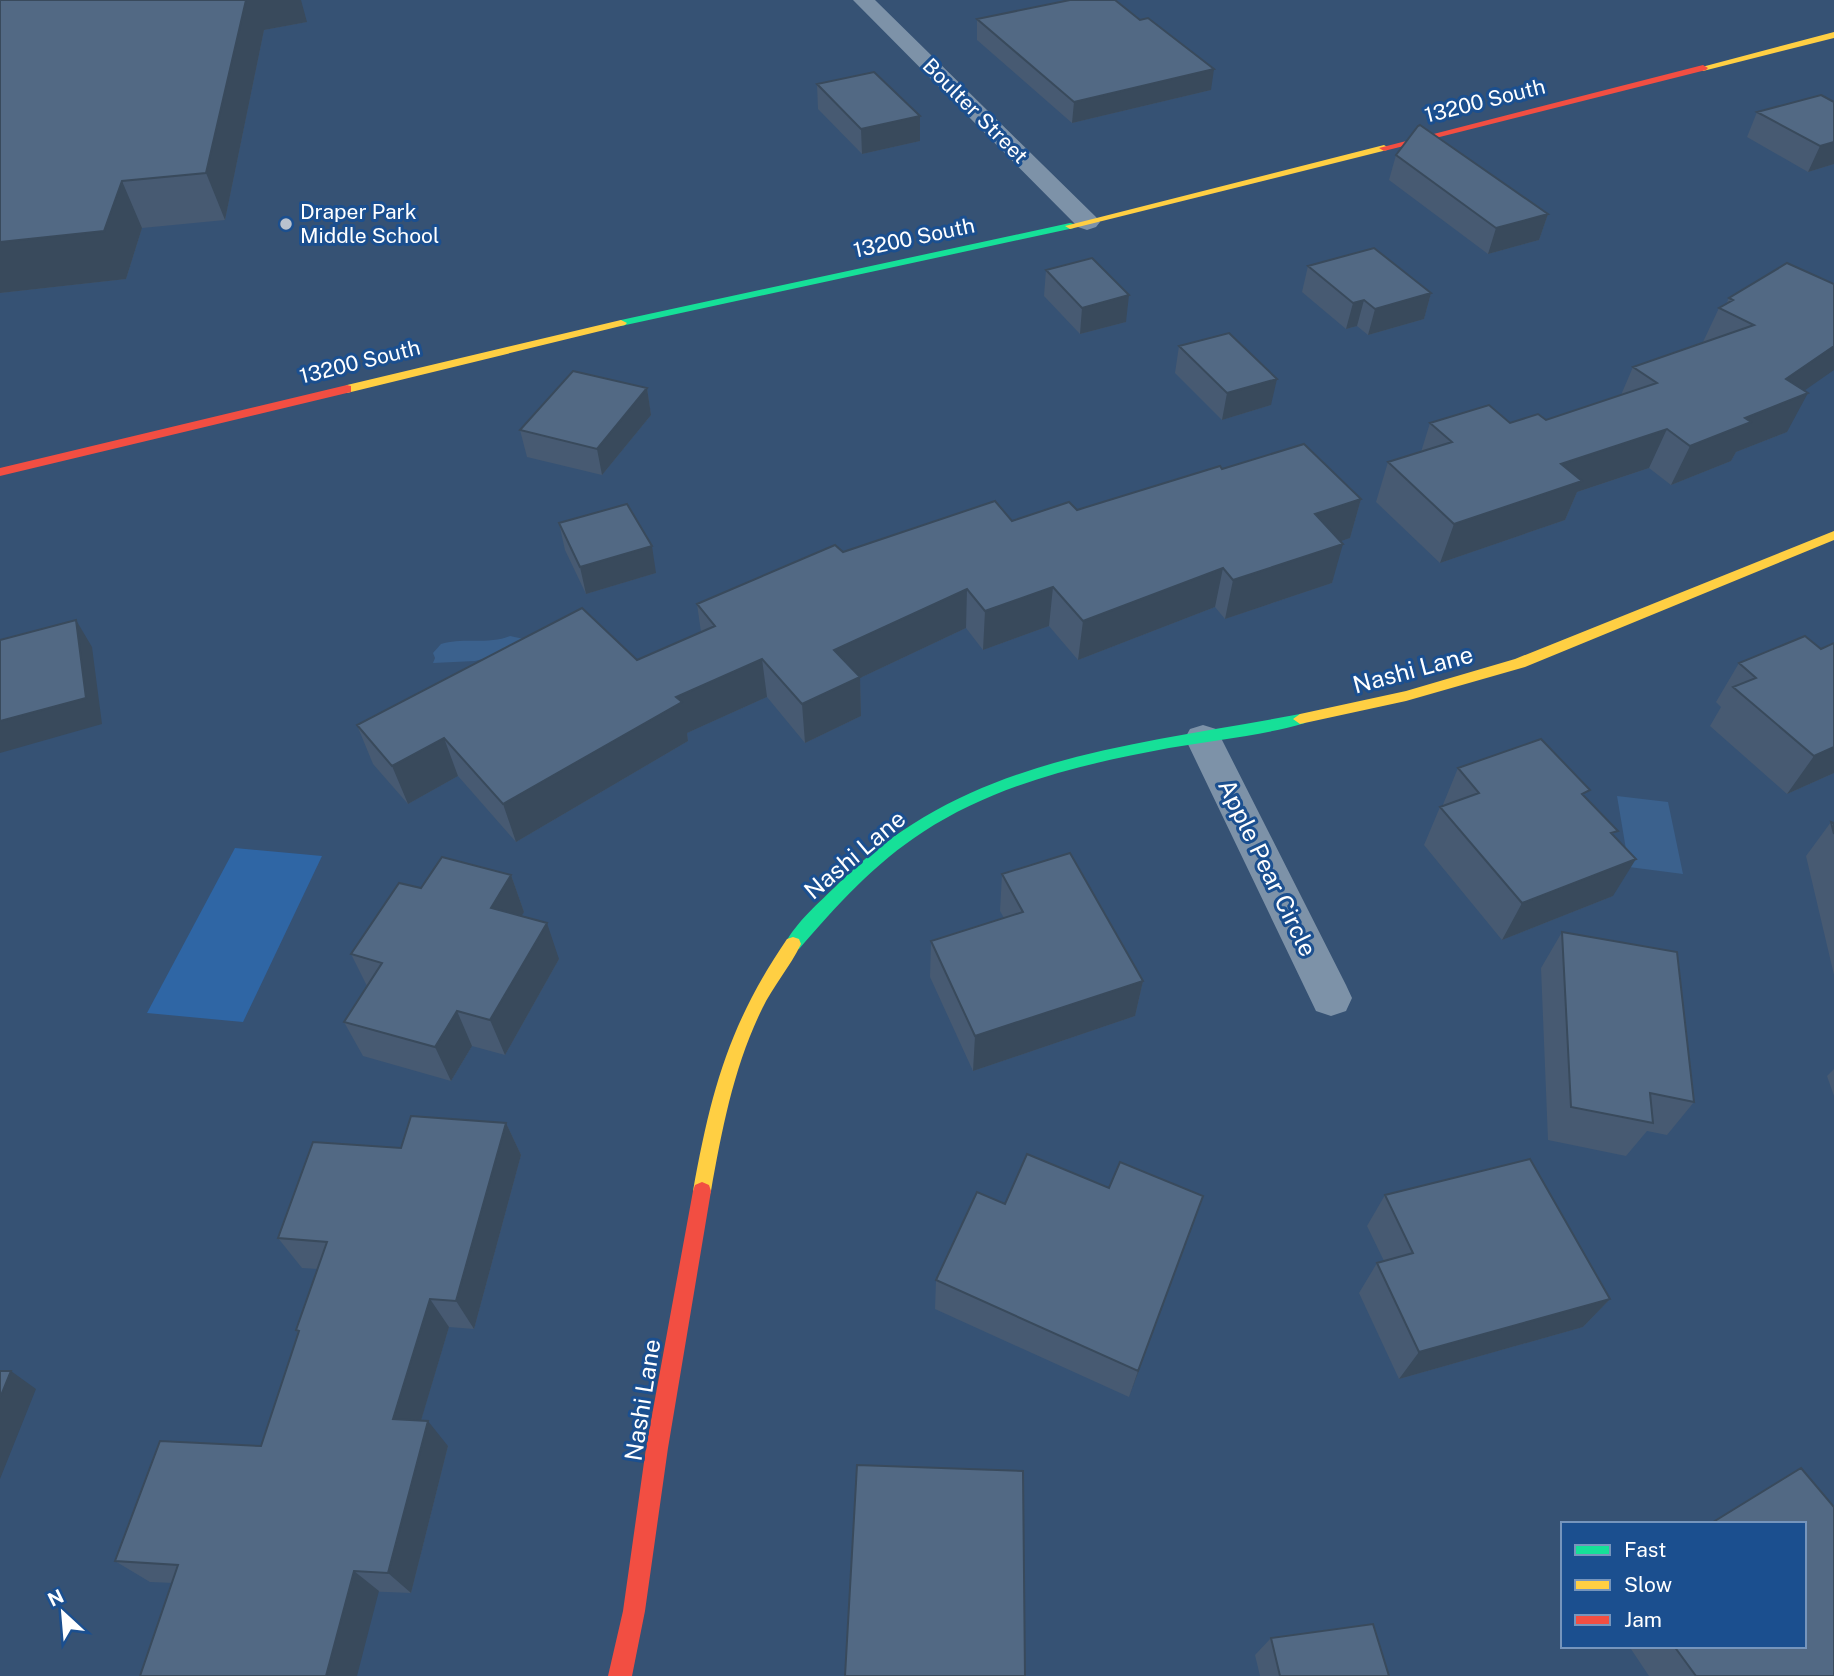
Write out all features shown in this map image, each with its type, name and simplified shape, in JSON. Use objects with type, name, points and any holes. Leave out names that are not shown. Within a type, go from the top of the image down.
[{"type":"street","name":"Boulter Street","points":[[863,0],[1087,222]]},
{"type":"street","name":"13200 South","points":[[0,472],[649,316],[1087,222],[1834,35]]},
{"type":"street","name":"Nashi Lane","points":[[620,1676],[634,1611],[657,1448],[716,1108],[730,1060],[749,1016],[772,976],[807,927],[846,886],[891,847],[941,814],[997,786],[1060,766],[1356,710],[1470,681],[1833,537]]},
{"type":"street","name":"Apple Pear Circle","points":[[1203,738],[1331,998]]},
{"type":"shaded area","points":[[510,636],[524,639],[491,657],[475,661],[433,663],[433,653],[441,644]]},
{"type":"shaded area","points":[[1617,796],[1668,802],[1683,874],[1629,867]]},
{"type":"shaded area","points":[[235,848],[322,856],[243,1022],[147,1013]]},
{"type":"building","points":[[0,0],[246,0],[206,173],[122,181],[104,231],[0,242]]},
{"type":"building","points":[[1070,0],[1115,0],[1140,20],[1148,18],[1214,69],[1074,102],[977,19]]},
{"type":"building","points":[[874,72],[920,116],[861,129],[817,84]]},
{"type":"building","points":[[1821,95],[1834,102],[1834,142],[1820,146],[1757,112]]},
{"type":"building","points":[[1420,125],[1548,214],[1496,228],[1396,155]]},
{"type":"building","points":[[1374,248],[1431,293],[1375,309],[1364,300],[1353,303],[1308,266]]},
{"type":"building","points":[[1092,258],[1129,295],[1082,308],[1046,270]]},
{"type":"building","points":[[1787,263],[1834,284],[1834,346],[1786,379],[1808,393],[1745,418],[1751,422],[1690,446],[1667,429],[1561,464],[1582,481],[1454,524],[1388,462],[1452,442],[1430,423],[1489,405],[1510,423],[1538,414],[1546,420],[1657,383],[1633,367],[1754,325],[1719,308],[1733,300],[1729,298]]},
{"type":"building","points":[[1229,333],[1277,379],[1227,393],[1179,346]]},
{"type":"building","points":[[573,371],[647,388],[597,449],[520,430]]},
{"type":"building","points":[[1304,444],[1361,499],[1315,514],[1343,544],[1233,580],[1223,568],[1083,621],[1053,587],[985,611],[967,589],[834,650],[860,677],[802,704],[762,659],[676,697],[682,702],[503,804],[444,738],[392,766],[357,725],[582,608],[637,660],[715,626],[697,604],[835,545],[843,552],[995,501],[1012,521],[1069,502],[1077,510],[1220,466],[1222,469]]},
{"type":"building","points":[[627,504],[652,546],[580,567],[559,523]]},
{"type":"building","points":[[76,620],[86,698],[0,721],[0,640]]},
{"type":"building","points":[[1805,636],[1821,649],[1834,643],[1834,747],[1814,756],[1733,687],[1756,678],[1739,663]]},
{"type":"building","points":[[1541,739],[1590,790],[1582,794],[1618,831],[1611,833],[1636,859],[1522,903],[1440,807],[1479,793],[1458,768]]},
{"type":"building","points":[[1070,853],[1143,981],[975,1036],[931,941],[1023,912],[1002,874]]},
{"type":"building","points":[[442,857],[511,875],[491,908],[547,923],[490,1020],[457,1011],[435,1047],[344,1022],[382,963],[351,954],[399,883],[421,888]]},
{"type":"building","points":[[1562,932],[1677,952],[1694,1102],[1650,1093],[1653,1123],[1571,1107]]},
{"type":"building","points":[[411,1116],[506,1123],[456,1301],[430,1299],[393,1419],[428,1421],[388,1573],[354,1571],[326,1676],[140,1676],[178,1565],[115,1561],[160,1441],[261,1446],[299,1331],[296,1330],[327,1242],[278,1238],[313,1142],[401,1148]]},
{"type":"building","points":[[1027,1154],[1109,1188],[1120,1162],[1203,1196],[1138,1371],[936,1280],[977,1192],[1005,1204]]},
{"type":"building","points":[[1530,1159],[1610,1299],[1419,1352],[1377,1263],[1413,1253],[1385,1195]]},
{"type":"building","points":[[0,1371],[11,1371],[0,1398]]},
{"type":"building","points":[[857,1465],[1023,1471],[1025,1676],[845,1676]]},
{"type":"building","points":[[1801,1468],[1834,1507],[1834,1676],[1696,1676],[1675,1648],[1806,1648],[1806,1522],[1713,1522]]},
{"type":"building","points":[[1373,1624],[1389,1676],[1280,1676],[1271,1638]]},
{"type":"traffic: fast","points":[[621,323],[1070,226]]},
{"type":"traffic: fast","points":[[793,944],[830,902],[892,845],[964,801],[1004,784],[1086,760],[1300,719]]},
{"type":"traffic: slow","points":[[1703,68],[1834,35]]},
{"type":"traffic: slow","points":[[1070,226],[1384,148]]},
{"type":"traffic: slow","points":[[347,389],[621,323]]},
{"type":"traffic: slow","points":[[1300,719],[1406,696],[1520,663],[1834,535]]},
{"type":"traffic: slow","points":[[702,1191],[715,1123],[731,1062],[756,1004],[793,944]]},
{"type":"traffic: jam","points":[[1384,148],[1703,68]]},
{"type":"traffic: jam","points":[[0,472],[347,389]]},
{"type":"traffic: jam","points":[[620,1676],[634,1611],[657,1448],[702,1191]]},
{"type":"place","name":"Draper Park Middle School","points":[[286,224]]}]
